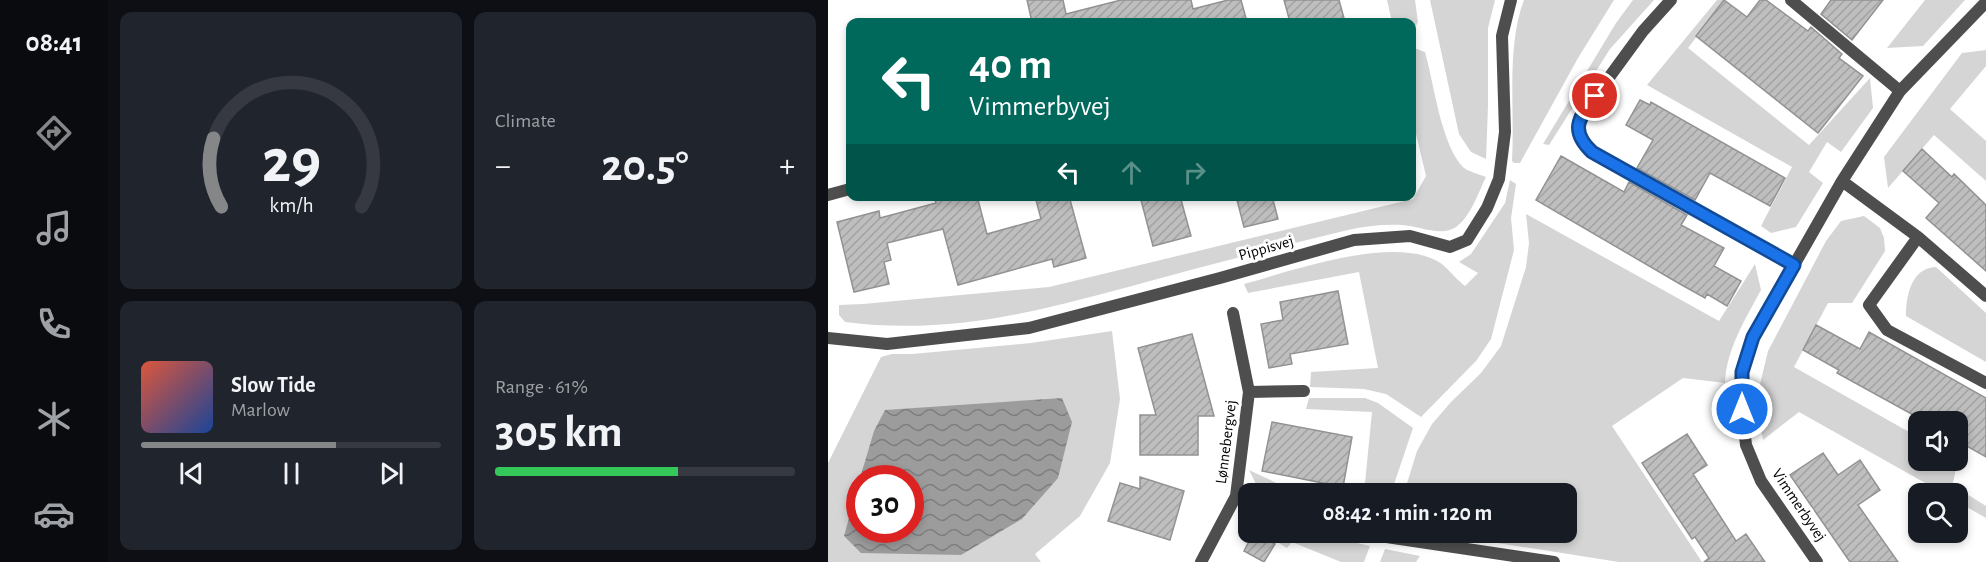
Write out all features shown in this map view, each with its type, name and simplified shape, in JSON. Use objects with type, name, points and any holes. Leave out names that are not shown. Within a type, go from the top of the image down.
[{"type":"street","name":"Pippisvej","points":[[828,338],[887,344],[1029,328],[1354,240],[1410,236],[1450,247],[1467,240],[1487,208],[1498,179],[1505,132],[1502,36],[1511,0]]},
{"type":"street","points":[[1671,0],[1643,31],[1583,113],[1578,123],[1578,135],[1592,152],[1794,265]]},
{"type":"street","points":[[1791,0],[1900,91]]},
{"type":"street","name":"Vimmerbyvej","points":[[1817,562],[1761,481],[1746,445],[1742,409],[1742,372],[1753,337],[1842,181],[1900,91],[1983,10]]},
{"type":"street","points":[[1842,181],[1918,237],[1986,296]]},
{"type":"street","points":[[828,195],[846,190]]},
{"type":"street","points":[[1918,237],[1869,305],[1887,330],[1986,383]]},
{"type":"street","name":"Lønnebergvej","points":[[1233,313],[1249,392],[1243,483]]},
{"type":"street","name":"Lønnebergvej","points":[[1249,392],[1304,391]]},
{"type":"street","name":"Lønnebergvej","points":[[1201,562],[1238,504]]},
{"type":"street","points":[[1425,543],[1554,562]]},
{"type":"shaded area","points":[[1387,0],[1415,0],[1418,22],[1416,26],[1416,18],[1391,18]]},
{"type":"shaded area","points":[[1430,0],[1495,0],[1488,28],[1486,159],[1471,152],[1459,134]]},
{"type":"shaded area","points":[[1524,0],[1614,0],[1578,58],[1520,163],[1514,163],[1512,161],[1513,58],[1518,18]]},
{"type":"shaded area","points":[[1633,0],[1654,0],[1610,49],[1549,145],[1543,144],[1616,23]]},
{"type":"shaded area","points":[[1717,0],[1725,0],[1688,48],[1809,145],[1870,78],[1873,108],[1841,152],[1827,142],[1809,172],[1823,183],[1796,227],[1771,233],[1761,226],[1792,167],[1647,85]]},
{"type":"shaded area","points":[[1925,0],[1965,0],[1923,46],[1887,48]]},
{"type":"shaded area","points":[[1416,49],[1425,52],[1439,113],[1449,145],[1456,158],[1464,168],[1486,177],[1466,217],[1450,230],[1437,231],[1395,225],[1355,229],[1037,310],[962,323],[885,325],[845,322],[839,315],[839,305],[1049,287],[1405,201],[1416,201],[1416,194],[1426,176],[1416,134]]},
{"type":"shaded area","points":[[1986,50],[1986,66],[1950,109],[1986,141],[1986,181],[1934,135],[1888,188],[1884,157],[1962,53]]},
{"type":"shaded area","points":[[1510,180],[1516,184],[1511,218],[1514,250],[1491,339],[1476,361],[1421,417],[1386,394],[1364,389],[1310,387],[1311,372],[1378,368],[1359,272],[1248,293],[1244,284],[1344,258],[1372,253],[1399,252],[1423,255],[1442,264],[1465,286],[1478,273],[1459,262],[1471,254],[1505,203]]},
{"type":"shaded area","points":[[1526,214],[1719,321],[1755,264],[1761,290],[1733,346],[1725,383],[1683,378],[1612,426],[1702,562],[1619,562],[1498,543],[1577,543],[1577,483],[1407,483],[1417,451],[1432,424],[1481,373],[1501,346],[1526,267],[1529,243]]},
{"type":"shaded area","points":[[1864,216],[1880,228],[1885,251],[1852,303],[1828,303],[1794,367],[1908,431],[1908,471],[1956,471],[1953,483],[1925,483],[1799,412],[1763,440],[1756,401],[1768,351],[1826,241],[1841,221]]},
{"type":"shaded area","points":[[1936,267],[1986,313],[1986,362],[1906,316],[1907,300],[1912,284],[1921,272]]},
{"type":"shaded area","points":[[1112,331],[1120,399],[1110,463],[1080,516],[1035,554],[1041,562],[828,562],[828,463],[881,357],[892,354],[1031,343]]},
{"type":"shaded area","points":[[1309,398],[1365,398],[1378,403],[1413,428],[1394,483],[1365,483],[1372,412],[1306,409]]},
{"type":"shaded area","points":[[1249,470],[1277,483],[1256,483]]},
{"type":"shaded area","points":[[1968,495],[1986,506],[1986,518],[1968,508]]},
{"type":"shaded area","points":[[1279,543],[1291,543],[1287,548]]},
{"type":"shaded area","points":[[1294,543],[1357,543],[1370,546],[1364,562],[1341,562]]},
{"type":"shaded area","points":[[1385,549],[1420,556],[1416,562],[1380,562]]},
{"type":"water","points":[[1062,398],[1072,422],[1058,478],[1022,519],[961,555],[861,553],[851,543],[924,543],[924,465],[864,465],[874,431],[885,410]]},
{"type":"building","points":[[1027,0],[1063,0],[1066,14],[1121,0],[1191,0],[1193,9],[1228,0],[1241,0],[1246,18],[1031,18]]},
{"type":"building","points":[[1284,0],[1339,0],[1344,18],[1289,18]]},
{"type":"building","points":[[1724,0],[1747,17],[1760,0],[1766,0],[1808,31],[1811,27],[1842,54],[1839,58],[1863,76],[1818,133],[1696,36]]},
{"type":"building","points":[[1831,0],[1883,0],[1852,40],[1821,14]]},
{"type":"building","points":[[1640,100],[1650,105],[1651,102],[1785,178],[1770,206],[1710,173],[1695,200],[1637,168],[1653,140],[1626,125]]},
{"type":"building","points":[[1922,149],[1952,177],[1954,174],[1986,205],[1986,271],[1926,218],[1939,203],[1903,171]]},
{"type":"building","points":[[1561,156],[1624,192],[1629,182],[1687,215],[1681,225],[1724,248],[1714,266],[1741,281],[1727,306],[1707,294],[1705,298],[1536,200]]},
{"type":"building","points":[[935,201],[978,201],[987,234],[1041,219],[1036,201],[1070,201],[1086,258],[1054,267],[1052,259],[958,285],[943,229],[887,243],[891,260],[884,262],[889,284],[854,292],[837,222],[879,211],[880,218],[936,203]]},
{"type":"building","points":[[1141,201],[1181,201],[1191,236],[1153,246]]},
{"type":"building","points":[[1237,201],[1273,201],[1278,219],[1244,227]]},
{"type":"building","points":[[1338,291],[1348,344],[1290,354],[1292,364],[1269,368],[1261,324],[1283,320],[1280,302]]},
{"type":"building","points":[[1816,325],[1860,349],[1869,332],[1986,398],[1986,457],[1968,447],[1968,411],[1908,412],[1837,373],[1839,370],[1803,350]]},
{"type":"building","points":[[1192,334],[1214,416],[1198,416],[1198,455],[1140,455],[1140,415],[1156,415],[1138,348]]},
{"type":"building","points":[[1272,422],[1352,437],[1344,483],[1323,483],[1262,471]]},
{"type":"building","points":[[1687,434],[1707,465],[1693,474],[1736,541],[1746,534],[1765,562],[1704,562],[1709,558],[1695,537],[1692,539],[1642,463]]},
{"type":"building","points":[[1823,453],[1838,475],[1860,460],[1880,490],[1858,505],[1898,562],[1850,562],[1790,475]]},
{"type":"building","points":[[1140,477],[1184,491],[1170,540],[1108,521],[1120,483],[1140,489]]},
{"type":"building","points":[[1248,543],[1275,544],[1264,562],[1244,551]]},
{"type":"route","points":[[1595,96],[1578,123],[1578,135],[1592,152],[1794,265],[1753,337],[1742,372],[1742,409]]}]
